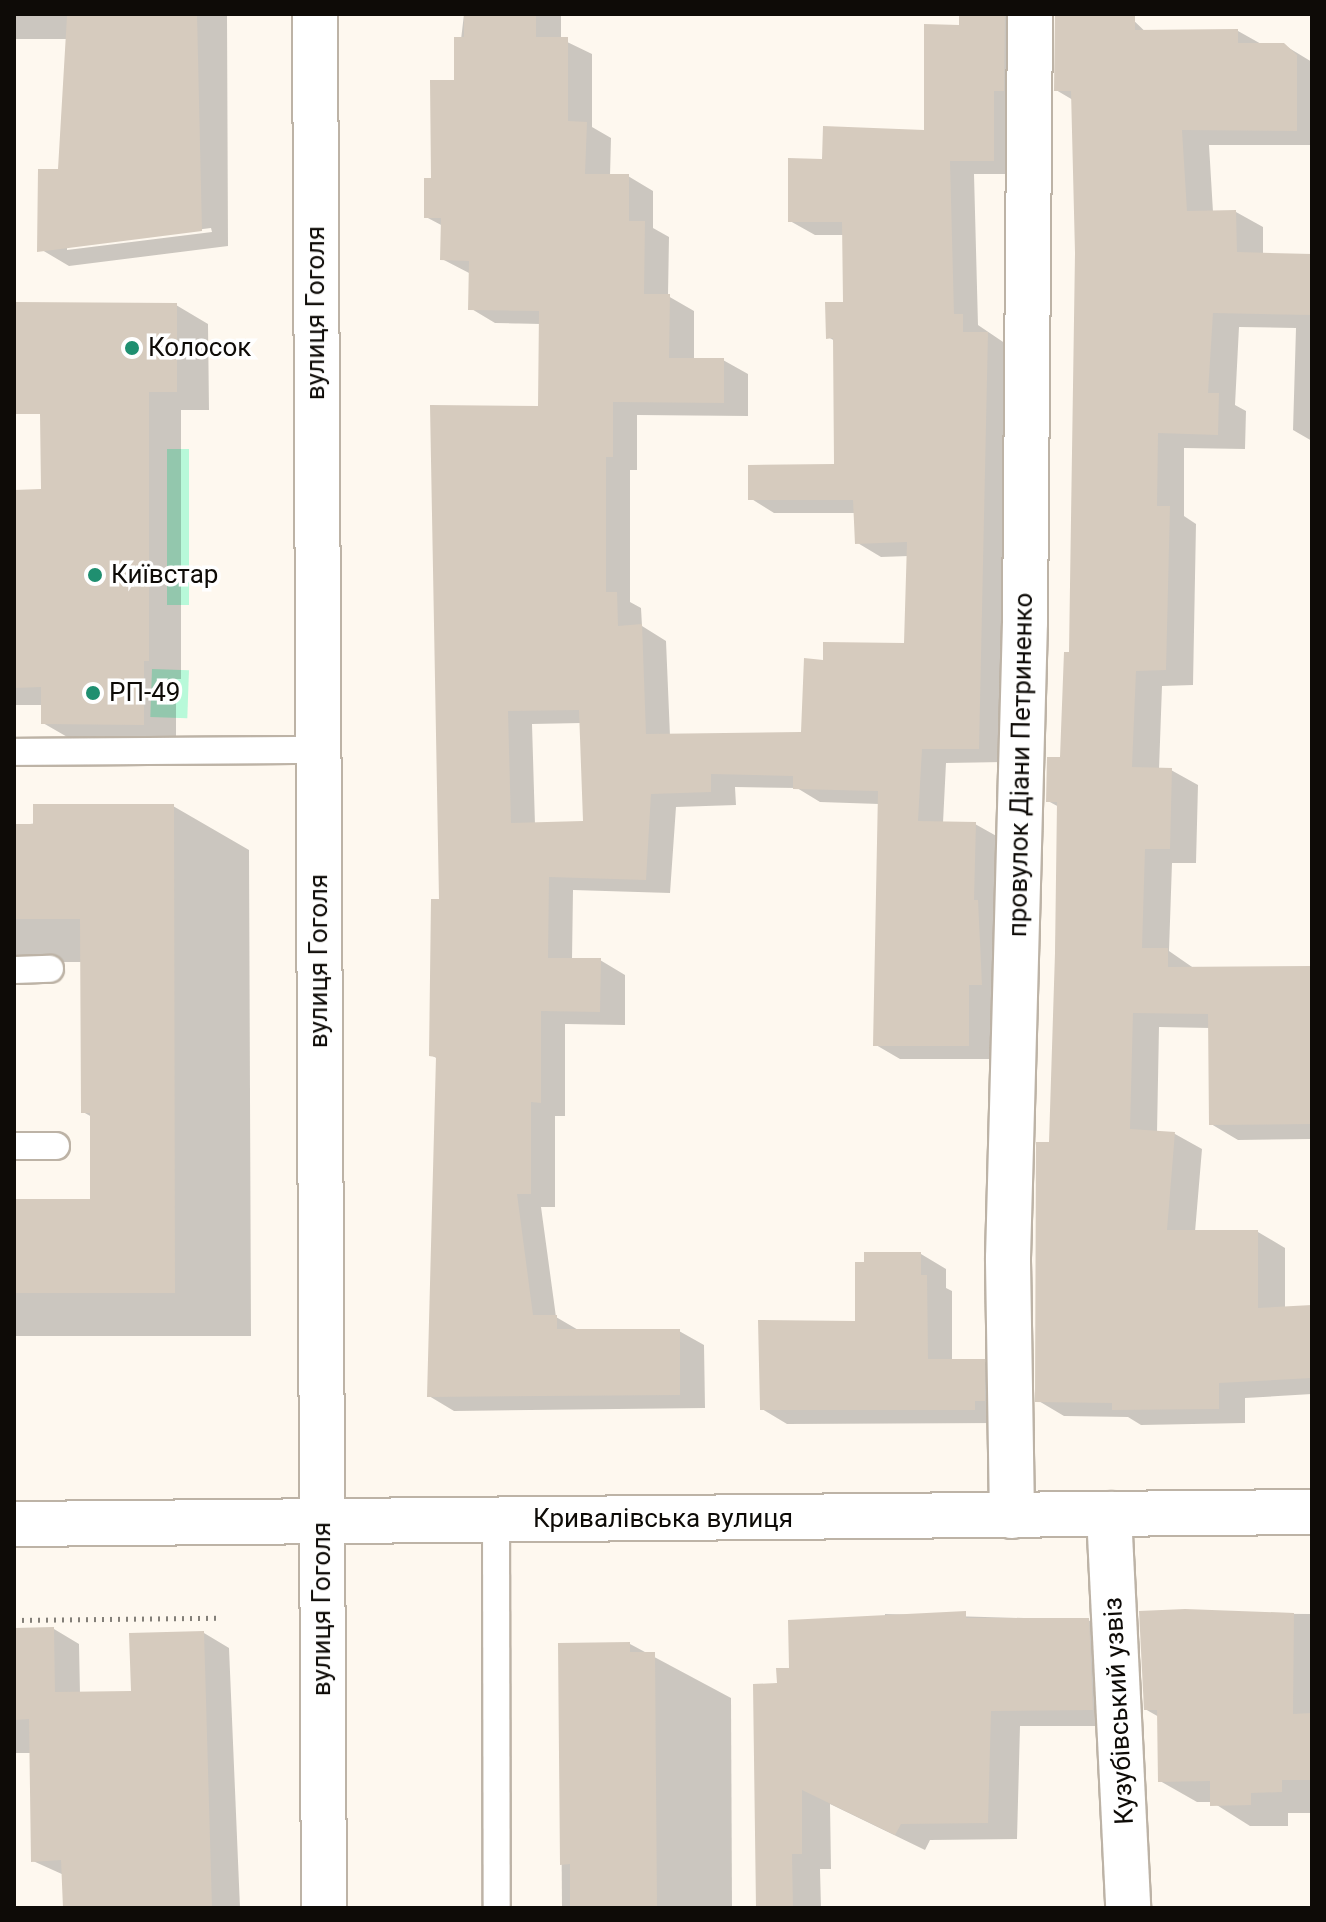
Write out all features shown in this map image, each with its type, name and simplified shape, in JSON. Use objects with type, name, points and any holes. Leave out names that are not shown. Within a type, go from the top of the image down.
[{"type":"street","name":"вулиця Гоголя","points":[[315,14],[324,1908]]},
{"type":"street","name":"провулок Діани Петриненко","points":[[1012,1516],[1008,1258],[1025,622],[1030,14]]},
{"type":"street","name":"Кривалівська вулиця","points":[[14,1524],[1312,1512]]},
{"type":"street","name":"Кузубівський узвіз","points":[[1109,1514],[1128,1908]]},
{"type":"lane","points":[[14,752],[318,750]]},
{"type":"lane","points":[[14,970],[50,969]]},
{"type":"lane","points":[[14,1146],[56,1146]]},
{"type":"lane","points":[[496,1520],[497,1908]]},
{"type":"path","points":[[14,1620],[219,1618]]},
{"type":"green space","points":[[167,449],[189,449],[189,605],[167,605]]},
{"type":"green space","points":[[152,669],[189,670],[187,718],[150,717]]},
{"type":"building","points":[[197,14],[202,231],[37,252],[38,169],[58,169],[67,16]]},
{"type":"building","points":[[464,14],[536,14],[536,37],[568,37],[568,121],[587,122],[585,174],[629,174],[629,221],[645,221],[644,294],[670,294],[669,358],[724,358],[724,403],[613,402],[613,457],[606,457],[606,592],[617,592],[618,626],[642,624],[646,734],[801,732],[804,658],[823,660],[823,642],[904,643],[907,542],[855,544],[853,500],[748,500],[748,465],[834,464],[833,338],[826,339],[825,302],[843,302],[842,222],[788,222],[788,158],[822,159],[823,126],[924,130],[924,24],[959,25],[959,14],[1005,14],[1004,91],[994,91],[994,161],[950,161],[954,314],[963,314],[963,332],[988,332],[979,749],[922,749],[918,821],[976,822],[974,900],[978,900],[982,985],[969,985],[969,1046],[873,1046],[878,791],[793,789],[793,776],[711,774],[711,792],[651,794],[646,880],[549,877],[548,958],[601,958],[600,1012],[541,1011],[541,1103],[531,1102],[531,1194],[517,1194],[533,1315],[557,1315],[557,1329],[680,1329],[680,1395],[427,1397],[436,1057],[429,1056],[431,899],[439,899],[430,405],[538,406],[539,311],[468,310],[469,261],[440,260],[441,218],[424,218],[424,178],[431,178],[430,80],[454,80],[454,37],[464,37]],"holes":[[[579,710],[583,821],[511,823],[508,711]]]},
{"type":"building","points":[[1055,14],[1135,14],[1135,30],[1238,29],[1238,43],[1284,43],[1297,55],[1297,131],[1182,130],[1187,211],[1236,210],[1237,252],[1312,254],[1312,315],[1213,313],[1208,393],[1219,393],[1218,435],[1158,433],[1157,506],[1170,506],[1166,670],[1136,671],[1132,767],[1172,768],[1170,849],[1145,849],[1142,948],[1168,948],[1168,967],[1312,966],[1312,1124],[1209,1125],[1208,1014],[1133,1013],[1130,1129],[1175,1132],[1167,1230],[1258,1230],[1258,1308],[1312,1305],[1312,1378],[1219,1383],[1219,1409],[1112,1410],[1112,1403],[1035,1402],[1036,1142],[1049,1142],[1055,953],[1057,802],[1046,802],[1047,757],[1060,757],[1064,652],[1069,652],[1075,253],[1071,91],[1054,91]]},
{"type":"building","points":[[14,302],[177,303],[177,392],[149,392],[149,661],[144,661],[144,725],[41,724],[41,687],[14,688],[14,490],[41,489],[40,414],[14,414]]},
{"type":"building","points":[[33,804],[174,804],[175,1293],[14,1293],[14,1199],[90,1199],[90,1113],[81,1113],[80,919],[14,919],[14,824],[33,824]]},
{"type":"building","points":[[864,1252],[921,1252],[921,1275],[927,1275],[928,1359],[985,1359],[985,1401],[975,1401],[975,1410],[760,1410],[758,1320],[855,1321],[855,1262],[864,1262]]},
{"type":"building","points":[[1185,1609],[1294,1613],[1293,1714],[1312,1713],[1312,1780],[1282,1780],[1282,1792],[1251,1793],[1251,1805],[1210,1806],[1210,1781],[1158,1782],[1157,1710],[1144,1710],[1139,1611]]},
{"type":"building","points":[[966,1611],[966,1618],[1089,1618],[1093,1710],[991,1711],[988,1823],[901,1824],[895,1835],[802,1790],[802,1854],[792,1854],[793,1908],[756,1908],[753,1684],[777,1683],[776,1668],[789,1668],[788,1620]]},
{"type":"building","points":[[54,1627],[55,1692],[131,1691],[129,1633],[204,1631],[212,1908],[63,1908],[61,1860],[31,1862],[29,1719],[14,1720],[14,1628]]},
{"type":"building","points":[[630,1642],[630,1652],[655,1652],[657,1908],[570,1908],[570,1864],[560,1865],[558,1643]]},
{"type":"place","name":"Колосок","points":[[132,348]]},
{"type":"place","name":"Київстар","points":[[95,575]]},
{"type":"place","name":"РП-49","points":[[93,693]]}]
